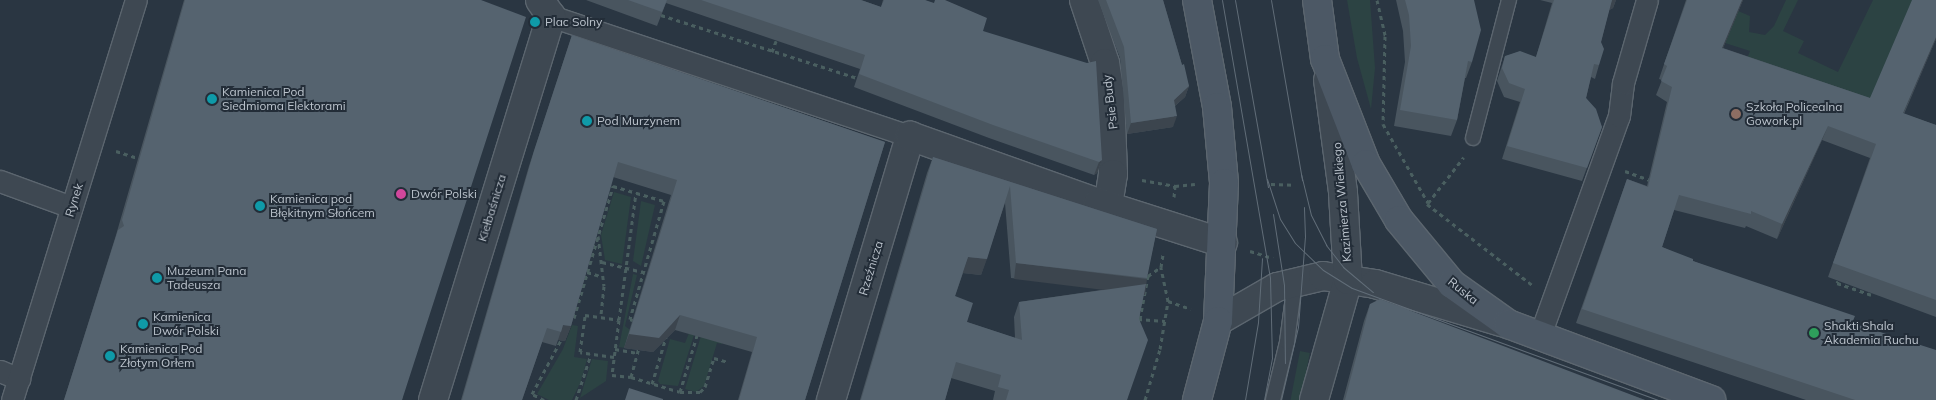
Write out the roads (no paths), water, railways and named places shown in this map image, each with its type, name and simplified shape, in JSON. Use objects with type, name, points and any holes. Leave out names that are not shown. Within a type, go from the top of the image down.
[{"type":"main road","points":[[1197,0],[1222,156],[1223,243],[1218,321],[1197,400]]},
{"type":"main road","name":"Kazimierza Wielkiego","points":[[1317,0],[1326,59]]},
{"type":"main road","name":"Ruska","points":[[1326,59],[1366,164],[1399,220],[1452,284],[1508,324],[1711,400]]},
{"type":"street","name":"Rynek","points":[[12,400],[9,375],[71,207],[136,0]]},
{"type":"street","name":"Psie Budy","points":[[1084,0],[1104,63],[1110,95],[1113,174],[1108,206]]},
{"type":"street","points":[[1540,335],[1601,163],[1620,116],[1623,83],[1647,0]]},
{"type":"street","points":[[546,8],[1108,206],[1223,243]]},
{"type":"street","name":"Kiełbaśnicza","points":[[433,400],[546,8]]},
{"type":"street","name":"Kazimierza Wielkiego","points":[[1314,400],[1348,280],[1343,192],[1326,59]]},
{"type":"street","name":"Rzeźnicza","points":[[831,400],[910,136]]},
{"type":"street","points":[[0,181],[71,207]]},
{"type":"street","points":[[1218,321],[1277,287],[1323,276],[1375,284],[1508,324]]},
{"type":"lane","points":[[1472,143],[1509,0]]},
{"type":"lane","points":[[1273,400],[1287,342],[1296,281]]},
{"type":"tram line","points":[[1222,0],[1270,278],[1272,358],[1264,400]]},
{"type":"tram line","points":[[1235,0],[1268,187]]},
{"type":"tram line","points":[[1271,0],[1302,180]]},
{"type":"tram line","points":[[1301,174],[1311,215],[1326,245],[1343,267],[1373,292]]},
{"type":"tram line","points":[[1267,179],[1280,219],[1295,243],[1323,270],[1352,288],[1658,400]]},
{"type":"tram line","points":[[1281,400],[1298,327],[1305,237],[1304,207]]},
{"type":"tram line","points":[[1273,214],[1284,285],[1285,363]]},
{"type":"tram line","points":[[1245,400],[1258,322],[1262,258]]},
{"type":"place","name":"Plac Solny","points":[[535,22]]},
{"type":"place","name":"Kamienica Pod Siedmioma Elektorami","points":[[212,99]]},
{"type":"place","name":"Szkoła Policealna Gowork.pl","points":[[1736,114]]},
{"type":"place","name":"Pod Murzynem","points":[[587,121]]},
{"type":"place","name":"Dwór Polski","points":[[401,194]]},
{"type":"place","name":"Kamienica pod Błękitnym Słońcem","points":[[260,206]]},
{"type":"place","name":"Muzeum Pana Tadeusza","points":[[157,278]]},
{"type":"place","name":"Kamienica Dwór Polski","points":[[143,324]]},
{"type":"place","name":"Shakti Shala Akademia Ruchu","points":[[1814,333]]},
{"type":"place","name":"Kamienica Pod Złotym Orłem","points":[[110,356]]}]
